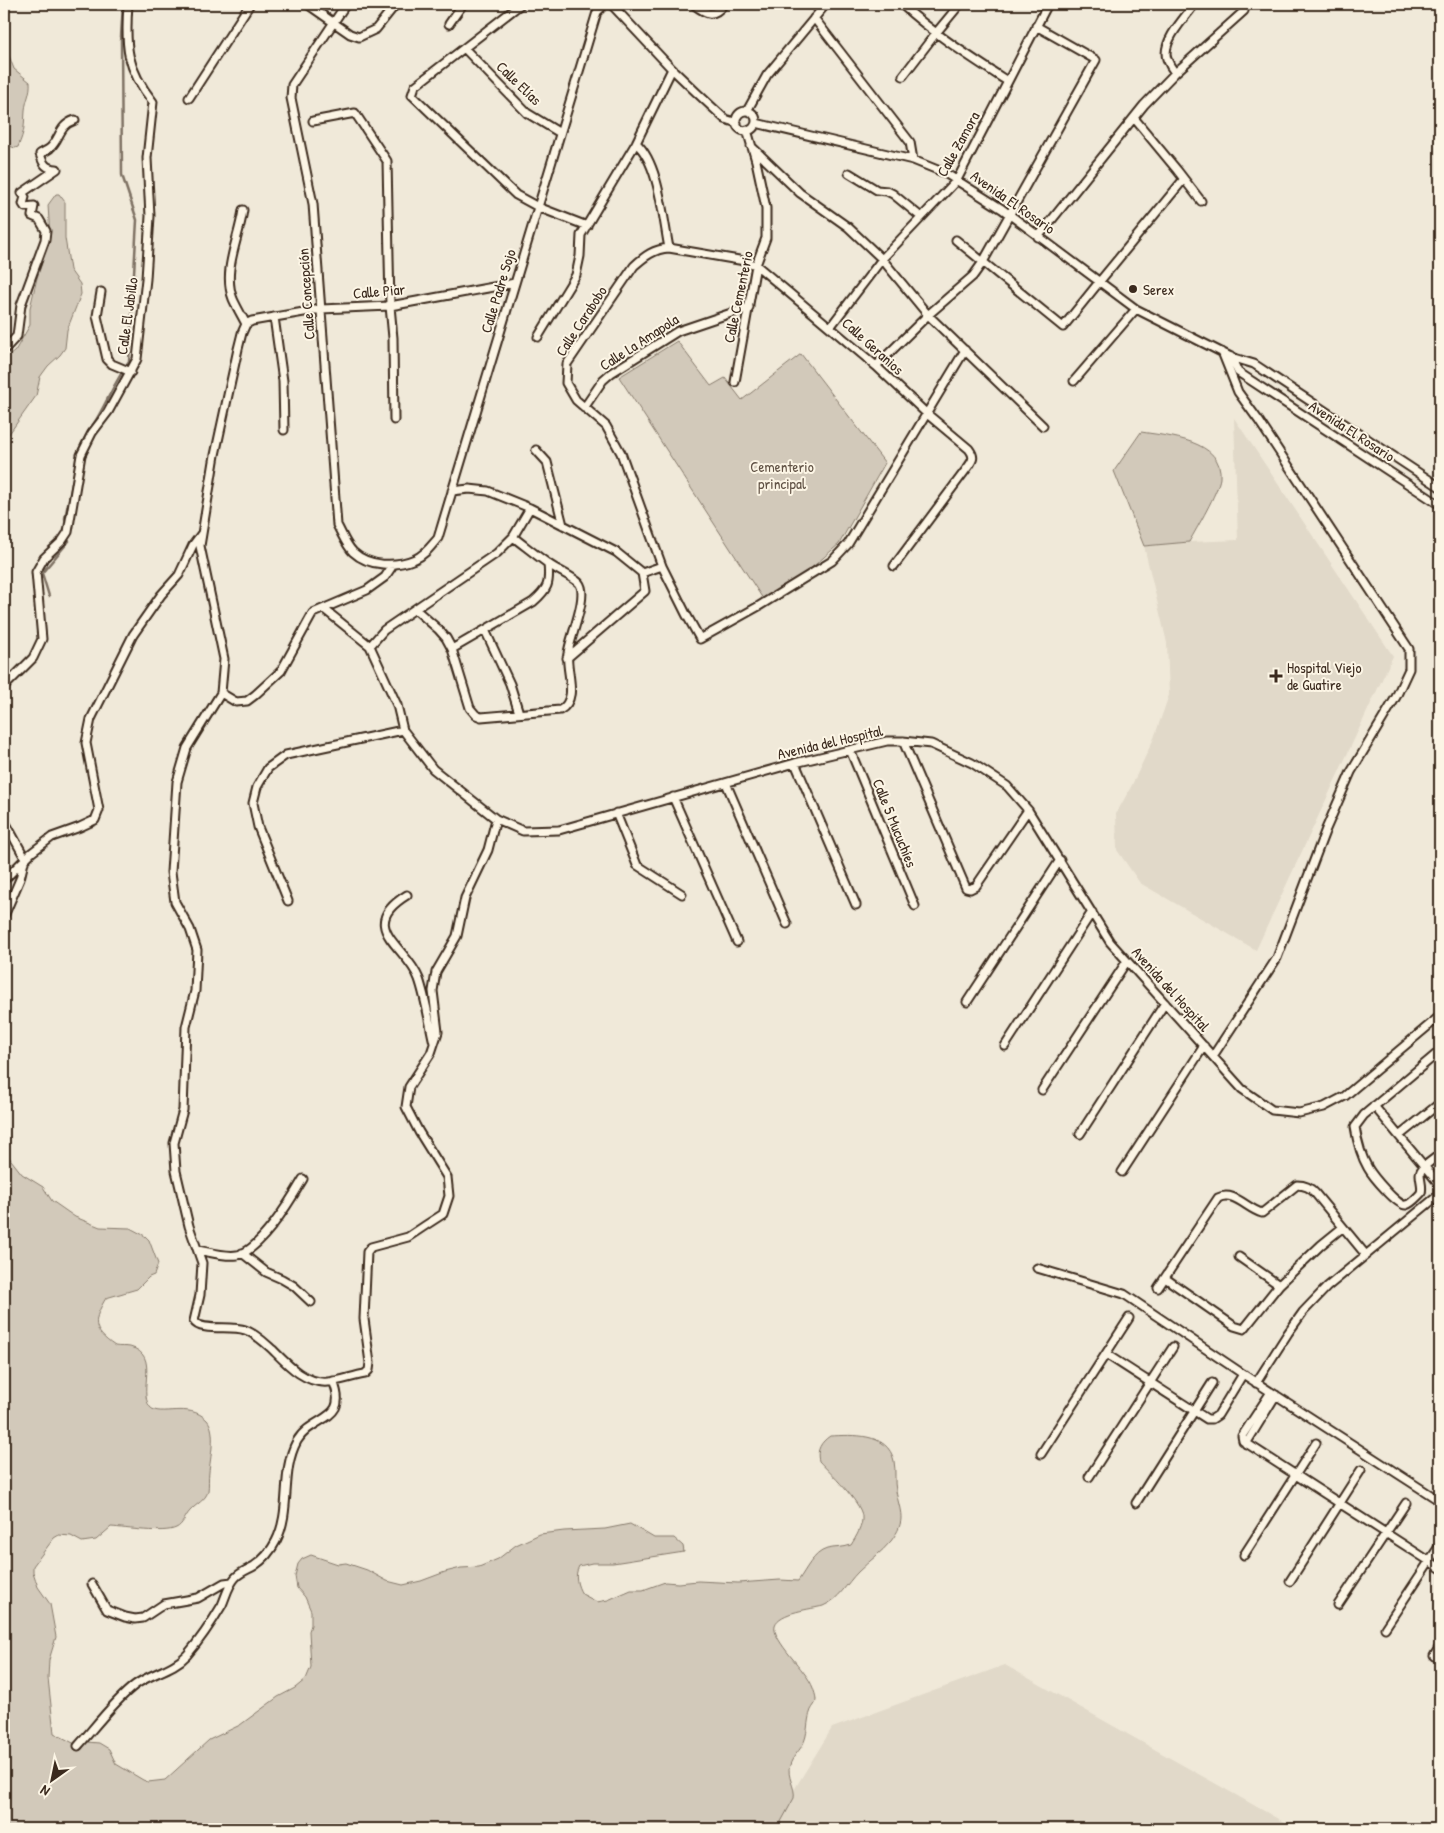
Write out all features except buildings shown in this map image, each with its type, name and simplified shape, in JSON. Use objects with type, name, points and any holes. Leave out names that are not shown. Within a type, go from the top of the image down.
[{"type":"street","name":"Calle El Jabillo","points":[[4,687],[33,658],[42,640],[36,572],[44,558],[62,541],[68,532],[81,455],[92,433],[108,412],[136,359],[146,280],[150,216],[147,158],[153,102],[139,85],[128,58],[128,4]]},
{"type":"street","points":[[189,98],[250,4]]},
{"type":"street","points":[[307,4],[350,34],[359,36],[376,30],[396,4]]},
{"type":"street","name":"Calle Concepción","points":[[346,4],[292,85],[291,98],[313,204],[337,525],[353,552],[369,562],[393,565]]},
{"type":"street","points":[[449,24],[463,4]]},
{"type":"street","points":[[521,4],[415,86],[412,95],[516,196],[538,207],[587,226]]},
{"type":"street","name":"Calle Padre Sojo","points":[[393,565],[416,559],[428,550],[438,538],[597,12],[605,4]]},
{"type":"street","points":[[610,4],[672,70],[725,118],[737,123],[740,128],[747,130],[756,124],[754,115],[747,111]]},
{"type":"street","points":[[693,4],[709,14],[716,12],[724,4]]},
{"type":"street","points":[[737,123],[739,114],[747,111],[767,75],[826,4]]},
{"type":"street","points":[[901,4],[959,50],[1007,81]]},
{"type":"street","points":[[903,76],[960,4]]},
{"type":"street","name":"Calle Zamora","points":[[831,326],[882,259],[957,180],[1048,4]]},
{"type":"street","points":[[1175,73],[1166,59],[1166,49],[1173,32],[1194,4]]},
{"type":"street","points":[[1038,237],[1134,118],[1175,73],[1244,10]]},
{"type":"street","points":[[814,18],[910,142],[912,160]]},
{"type":"street","points":[[876,366],[928,315],[973,276],[983,262],[1096,60],[1036,26]]},
{"type":"street","name":"Calle Elías","points":[[464,48],[528,113],[560,133]]},
{"type":"street","points":[[538,337],[576,275],[580,256],[581,235],[636,142],[672,70]]},
{"type":"street","points":[[313,121],[355,114],[386,160],[390,306],[393,338],[394,420]]},
{"type":"street","points":[[1134,118],[1201,201]]},
{"type":"street","points":[[4,350],[17,336],[21,305],[45,240],[46,231],[39,219],[32,216],[34,206],[25,207],[25,197],[22,194],[57,169],[50,169],[43,163],[40,154],[51,147],[61,129],[68,122],[75,120]]},
{"type":"street","name":"Avenida El Rosario","points":[[756,124],[808,134],[912,160],[957,180],[1009,214],[1038,237],[1100,280],[1136,309],[1231,357],[1265,370],[1440,487]]},
{"type":"street","name":"Calle Cementerio","points":[[735,382],[756,265],[766,238],[766,208],[747,130]]},
{"type":"street","points":[[636,142],[644,149],[654,175],[669,248]]},
{"type":"street","points":[[751,146],[800,193],[848,227],[882,259],[928,315],[1043,426]]},
{"type":"street","points":[[849,173],[877,190],[893,194],[922,217]]},
{"type":"street","points":[[956,240],[1063,327],[1184,179]]},
{"type":"street","points":[[243,210],[230,265],[230,280],[233,299],[246,324],[238,349],[215,455],[200,546],[219,628],[224,659],[221,693],[187,748],[177,782],[171,872],[175,902],[190,929],[197,950],[195,991],[186,1027],[183,1110],[174,1143],[176,1171],[189,1226],[202,1263],[200,1295],[194,1321],[196,1325],[246,1330],[264,1342],[300,1374],[321,1382],[365,1374],[369,1370],[364,1319],[365,1266],[368,1249],[379,1244],[408,1237],[443,1214],[449,1196],[447,1176],[419,1132],[406,1106],[409,1087],[432,1052],[438,1032],[433,991],[436,972],[457,936],[465,898],[488,850],[496,820]]},
{"type":"street","name":"Calle Carabobo","points":[[756,265],[739,260],[669,248],[660,248],[648,254],[634,266],[567,364],[566,384],[576,400],[606,426],[621,453],[662,566],[700,638],[759,606],[832,561],[848,544],[926,414]]},
{"type":"street","name":"Calle Geranios","points":[[756,265],[831,326],[926,414],[973,454],[973,460],[894,566]]},
{"type":"street","name":"Calle Piar","points":[[246,324],[252,321],[321,309],[390,306],[515,283]]},
{"type":"street","points":[[100,292],[97,316],[106,359],[130,371]]},
{"type":"street","name":"Calle La Amapola","points":[[584,408],[603,380],[611,373],[678,331],[749,307]]},
{"type":"street","points":[[1074,381],[1136,309]]},
{"type":"street","points":[[274,317],[283,381],[284,430]]},
{"type":"street","points":[[926,414],[964,350]]},
{"type":"street","points":[[1213,1056],[1277,958],[1326,829],[1351,772],[1396,698],[1409,669],[1409,649],[1238,392],[1222,352]]},
{"type":"street","name":"Avenida El Rosario","points":[[1231,357],[1238,372],[1440,506]]},
{"type":"street","points":[[536,450],[547,462],[563,525]]},
{"type":"street","points":[[452,491],[469,489],[488,491],[530,508],[616,552],[642,573],[644,591],[567,658]]},
{"type":"street","points":[[370,646],[384,630],[497,553],[513,537],[530,508]]},
{"type":"street","points":[[4,880],[25,858],[52,837],[95,820],[99,810],[86,743],[92,719],[133,635],[161,595],[179,575],[193,545],[202,533]]},
{"type":"street","points":[[415,609],[438,629],[452,649],[472,712],[481,717],[560,710],[565,707],[569,702],[570,686],[567,658],[570,639],[581,607],[583,592],[578,583],[548,564],[513,537]]},
{"type":"street","points":[[452,649],[533,602],[543,593],[550,581],[548,564]]},
{"type":"street","points":[[221,693],[236,702],[246,701],[255,695],[281,672],[313,614],[367,590],[385,577],[393,565]]},
{"type":"street","points":[[642,573],[662,566]]},
{"type":"street","name":"Avenida del Hospital","points":[[324,609],[370,646],[397,705],[403,730],[433,769],[496,820],[523,831],[559,830],[673,797],[887,741],[931,744],[972,763],[1007,786],[1028,810],[1110,942],[1242,1089],[1272,1110],[1299,1113],[1324,1107],[1345,1096],[1440,1016]]},
{"type":"street","points":[[485,630],[510,684],[519,713]]},
{"type":"street","points":[[288,900],[258,827],[253,803],[257,787],[268,768],[286,755],[403,730]]},
{"type":"street","points":[[903,741],[966,888],[970,889],[976,886],[1028,810]]},
{"type":"street","name":"Calle 5 Mucuchíes","points":[[850,750],[915,906]]},
{"type":"street","points":[[795,764],[856,905]]},
{"type":"street","points":[[726,783],[787,924]]},
{"type":"street","points":[[673,797],[737,942]]},
{"type":"street","points":[[616,813],[637,865],[682,894]]},
{"type":"street","points":[[4,820],[25,858],[20,879],[4,916]]},
{"type":"street","points":[[967,1002],[1060,860]]},
{"type":"street","points":[[407,895],[396,902],[386,914],[384,928],[391,941],[418,978],[434,1043]]},
{"type":"street","points":[[1005,1046],[1092,912]]},
{"type":"street","points":[[1042,1090],[1127,961]]},
{"type":"street","points":[[1080,1134],[1165,1003]]},
{"type":"street","points":[[1122,1172],[1204,1046]]},
{"type":"street","points":[[1440,1051],[1364,1114],[1357,1122],[1356,1131],[1368,1168],[1396,1202],[1402,1206],[1407,1205],[1421,1193],[1422,1181],[1420,1173],[1422,1169],[1440,1154]]},
{"type":"street","points":[[1399,1136],[1440,1103]]},
{"type":"street","points":[[1374,1106],[1440,1185]]},
{"type":"street","points":[[198,1250],[236,1255],[245,1252],[274,1224],[303,1179]]},
{"type":"street","points":[[1158,1288],[1218,1198],[1224,1195],[1233,1196],[1250,1208],[1262,1213],[1297,1185],[1304,1185],[1311,1188],[1366,1255]]},
{"type":"street","points":[[1256,1383],[1288,1333],[1304,1312],[1328,1287],[1440,1194]]},
{"type":"street","points":[[1165,1278],[1244,1330],[1279,1285],[1342,1228]]},
{"type":"street","points":[[242,1253],[266,1272],[294,1286],[311,1302]]},
{"type":"street","points":[[1239,1257],[1279,1285]]},
{"type":"street","points":[[1037,1268],[1124,1294],[1256,1383],[1440,1501]]},
{"type":"street","points":[[1041,1454],[1129,1318]]},
{"type":"street","points":[[1090,1478],[1173,1347]]},
{"type":"street","points":[[1106,1354],[1207,1419],[1212,1419],[1218,1415],[1243,1374]]},
{"type":"street","points":[[78,1746],[132,1687],[171,1666],[187,1654],[221,1606],[232,1582],[242,1572],[266,1556],[277,1540],[284,1519],[288,1477],[295,1446],[308,1428],[327,1417],[336,1408],[338,1399],[333,1381]]},
{"type":"street","points":[[1136,1503],[1212,1383]]},
{"type":"street","points":[[1274,1394],[1246,1444],[1440,1568]]},
{"type":"street","points":[[1244,1554],[1316,1443]]},
{"type":"street","points":[[1290,1581],[1361,1470]]},
{"type":"street","points":[[1338,1605],[1406,1503]]},
{"type":"street","points":[[1385,1628],[1440,1545]]},
{"type":"street","points":[[92,1584],[107,1610],[135,1619],[143,1618],[164,1604],[198,1598],[224,1583],[232,1582]]},
{"type":"street","points":[[1434,1656],[1440,1646]]},
{"type":"shaded area","name":"Hospital Viejo de Guatire","points":[[1234,418],[1393,656],[1256,950],[1140,883],[1117,850],[1116,814],[1154,738],[1169,695],[1167,643],[1144,546],[1238,540]]},
{"type":"shaded area","points":[[1005,1665],[1296,1829],[770,1829],[832,1728]]},
{"type":"green space","points":[[4,52],[9,56],[14,69],[30,82],[23,133],[18,147],[15,148],[4,144]]},
{"type":"green space","points":[[56,194],[59,194],[65,202],[65,238],[70,270],[80,284],[81,294],[67,330],[65,348],[40,377],[36,396],[4,441],[4,360],[15,351],[30,325],[30,308],[50,237],[48,205]]},
{"type":"green space","name":"Cementerio principal","points":[[677,341],[711,386],[725,378],[742,400],[801,354],[885,463],[839,544],[808,571],[765,602],[619,377]]},
{"type":"green space","points":[[1141,432],[1192,442],[1213,455],[1219,465],[1220,478],[1215,492],[1189,542],[1144,546],[1114,471]]},
{"type":"green space","points":[[4,1151],[22,1174],[43,1187],[52,1201],[75,1217],[100,1227],[130,1228],[149,1240],[158,1264],[154,1275],[149,1277],[137,1289],[106,1298],[97,1319],[98,1330],[115,1346],[130,1347],[139,1351],[144,1357],[147,1365],[146,1392],[150,1407],[160,1411],[183,1410],[200,1414],[207,1420],[212,1431],[207,1494],[190,1511],[178,1527],[170,1530],[154,1531],[111,1527],[96,1540],[82,1542],[71,1536],[59,1535],[54,1538],[33,1566],[38,1587],[50,1604],[56,1637],[49,1660],[48,1678],[54,1733],[75,1744],[99,1743],[109,1749],[116,1764],[143,1780],[148,1782],[165,1780],[209,1740],[240,1725],[306,1679],[311,1667],[309,1631],[311,1611],[305,1597],[297,1588],[295,1576],[298,1564],[302,1559],[311,1555],[338,1564],[346,1563],[367,1570],[387,1581],[403,1585],[461,1568],[479,1567],[498,1559],[516,1545],[540,1534],[605,1529],[630,1524],[654,1538],[674,1538],[683,1546],[684,1552],[613,1563],[592,1563],[579,1566],[577,1580],[582,1594],[597,1602],[608,1600],[631,1590],[643,1590],[665,1582],[738,1583],[780,1580],[798,1581],[814,1558],[822,1551],[851,1545],[861,1524],[862,1516],[856,1503],[844,1487],[819,1461],[818,1453],[820,1447],[830,1436],[868,1437],[885,1445],[894,1461],[895,1488],[901,1522],[891,1541],[858,1572],[834,1599],[823,1606],[789,1614],[775,1625],[778,1639],[809,1681],[816,1700],[809,1714],[804,1741],[789,1769],[794,1798],[777,1829],[4,1829]]},
{"type":"waterway","points":[[78,454],[84,438],[129,362],[137,220],[122,175],[121,37],[123,4]]},
{"type":"waterway","points":[[66,525],[65,518],[77,460]]},
{"type":"waterway","points":[[49,596],[42,573],[69,541]]},
{"type":"place","name":"Serex","points":[[1133,289]]},
{"type":"place","name":"Hospital Viejo de Guatire","points":[[1276,676]]}]
